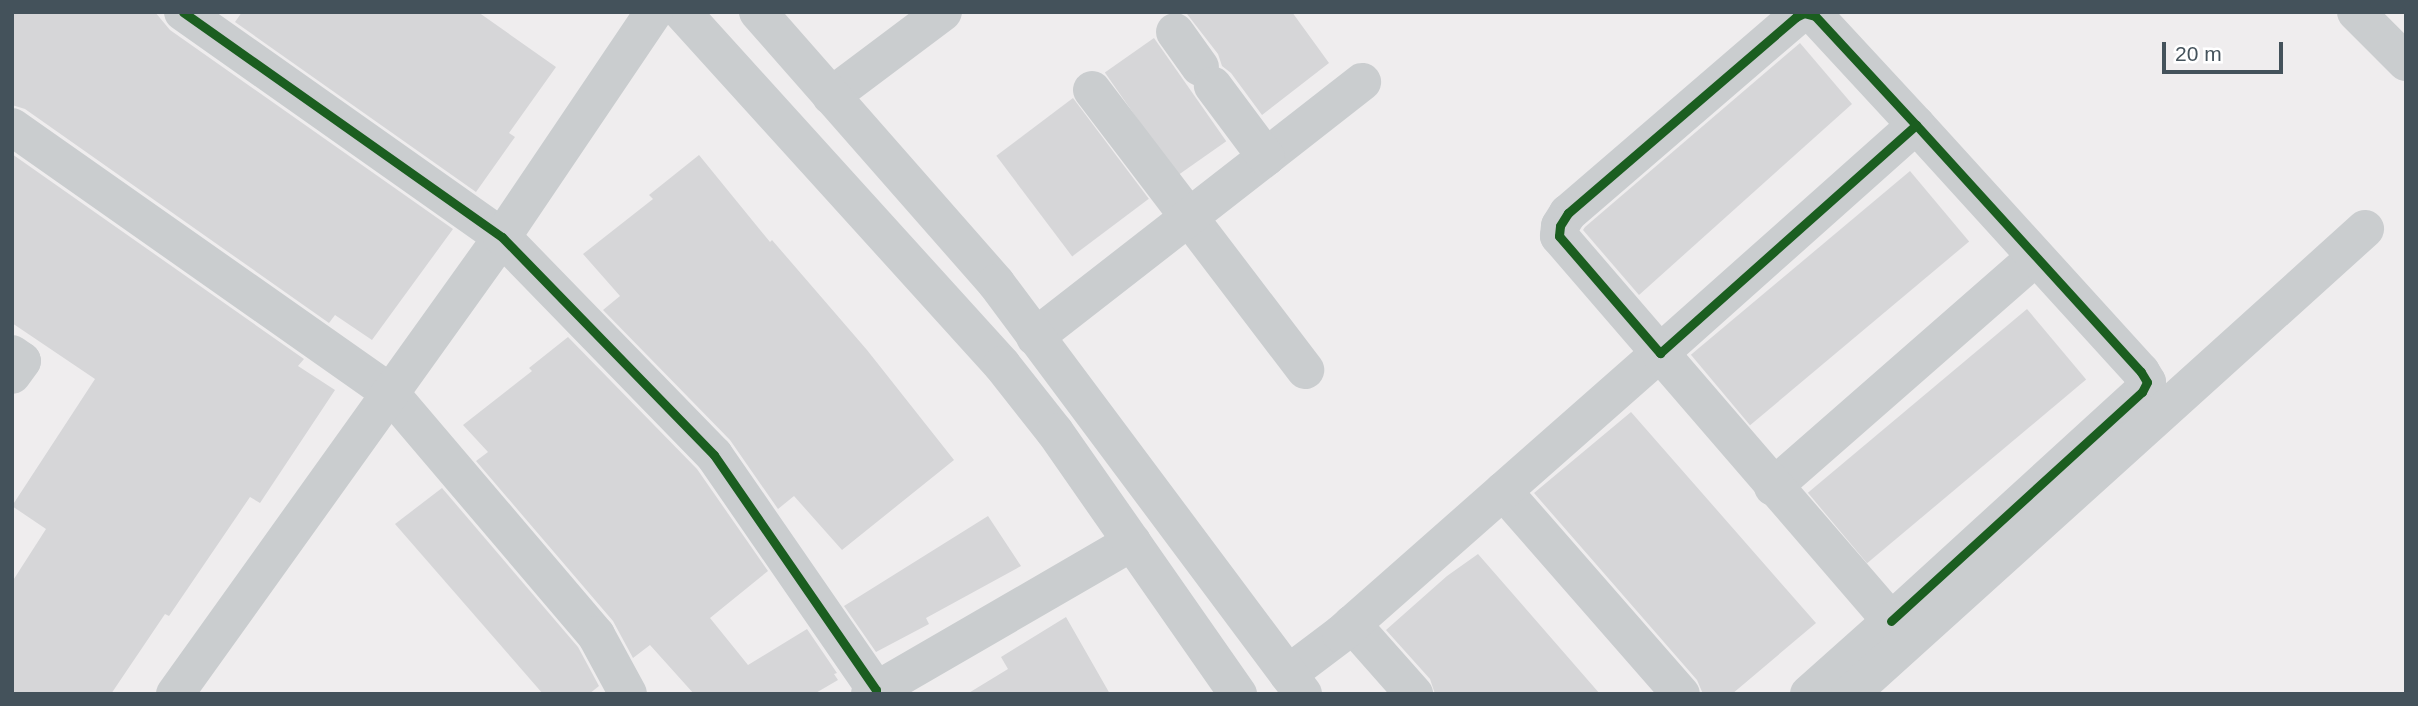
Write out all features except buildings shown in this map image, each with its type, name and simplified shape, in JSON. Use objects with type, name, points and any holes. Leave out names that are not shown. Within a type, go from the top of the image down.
[{"type":"street","points":[[183,12],[502,237],[715,455],[874,693],[1132,542]]},
{"type":"street","points":[[175,694],[502,237],[653,12]]},
{"type":"street","points":[[682,12],[1002,365],[1055,432],[1238,694]]},
{"type":"street","points":[[758,12],[996,283],[1295,684],[1352,624],[1916,125]]},
{"type":"street","points":[[831,96],[943,12]]},
{"type":"street","points":[[2356,12],[2406,62]]},
{"type":"street","points":[[1810,694],[1891,621],[2142,392],[2147,382],[2141,372],[1815,16],[1804,13],[1568,213],[1560,226],[1559,236],[1891,621]]},
{"type":"street","points":[[1175,32],[1266,158]]},
{"type":"street","points":[[1035,337],[1362,82]]},
{"type":"street","points":[[1092,90],[1305,370]]},
{"type":"street","points":[[12,127],[390,393],[596,635],[628,694]]},
{"type":"street","points":[[1850,694],[2365,229]]},
{"type":"street","points":[[1773,487],[2036,257]]},
{"type":"street","points":[[12,354],[22,362],[12,375]]},
{"type":"street","points":[[1503,491],[1681,694]]},
{"type":"street","points":[[1352,624],[1413,694]]},
{"type":"cycle path","points":[[183,12],[502,237],[714,455],[876,690],[876,694]]},
{"type":"cycle path","points":[[1891,621],[2142,392],[2147,382],[2141,372],[1916,125],[1815,16],[1804,13],[1796,17],[1568,213],[1560,226],[1559,236],[1660,353],[1916,125]]}]
